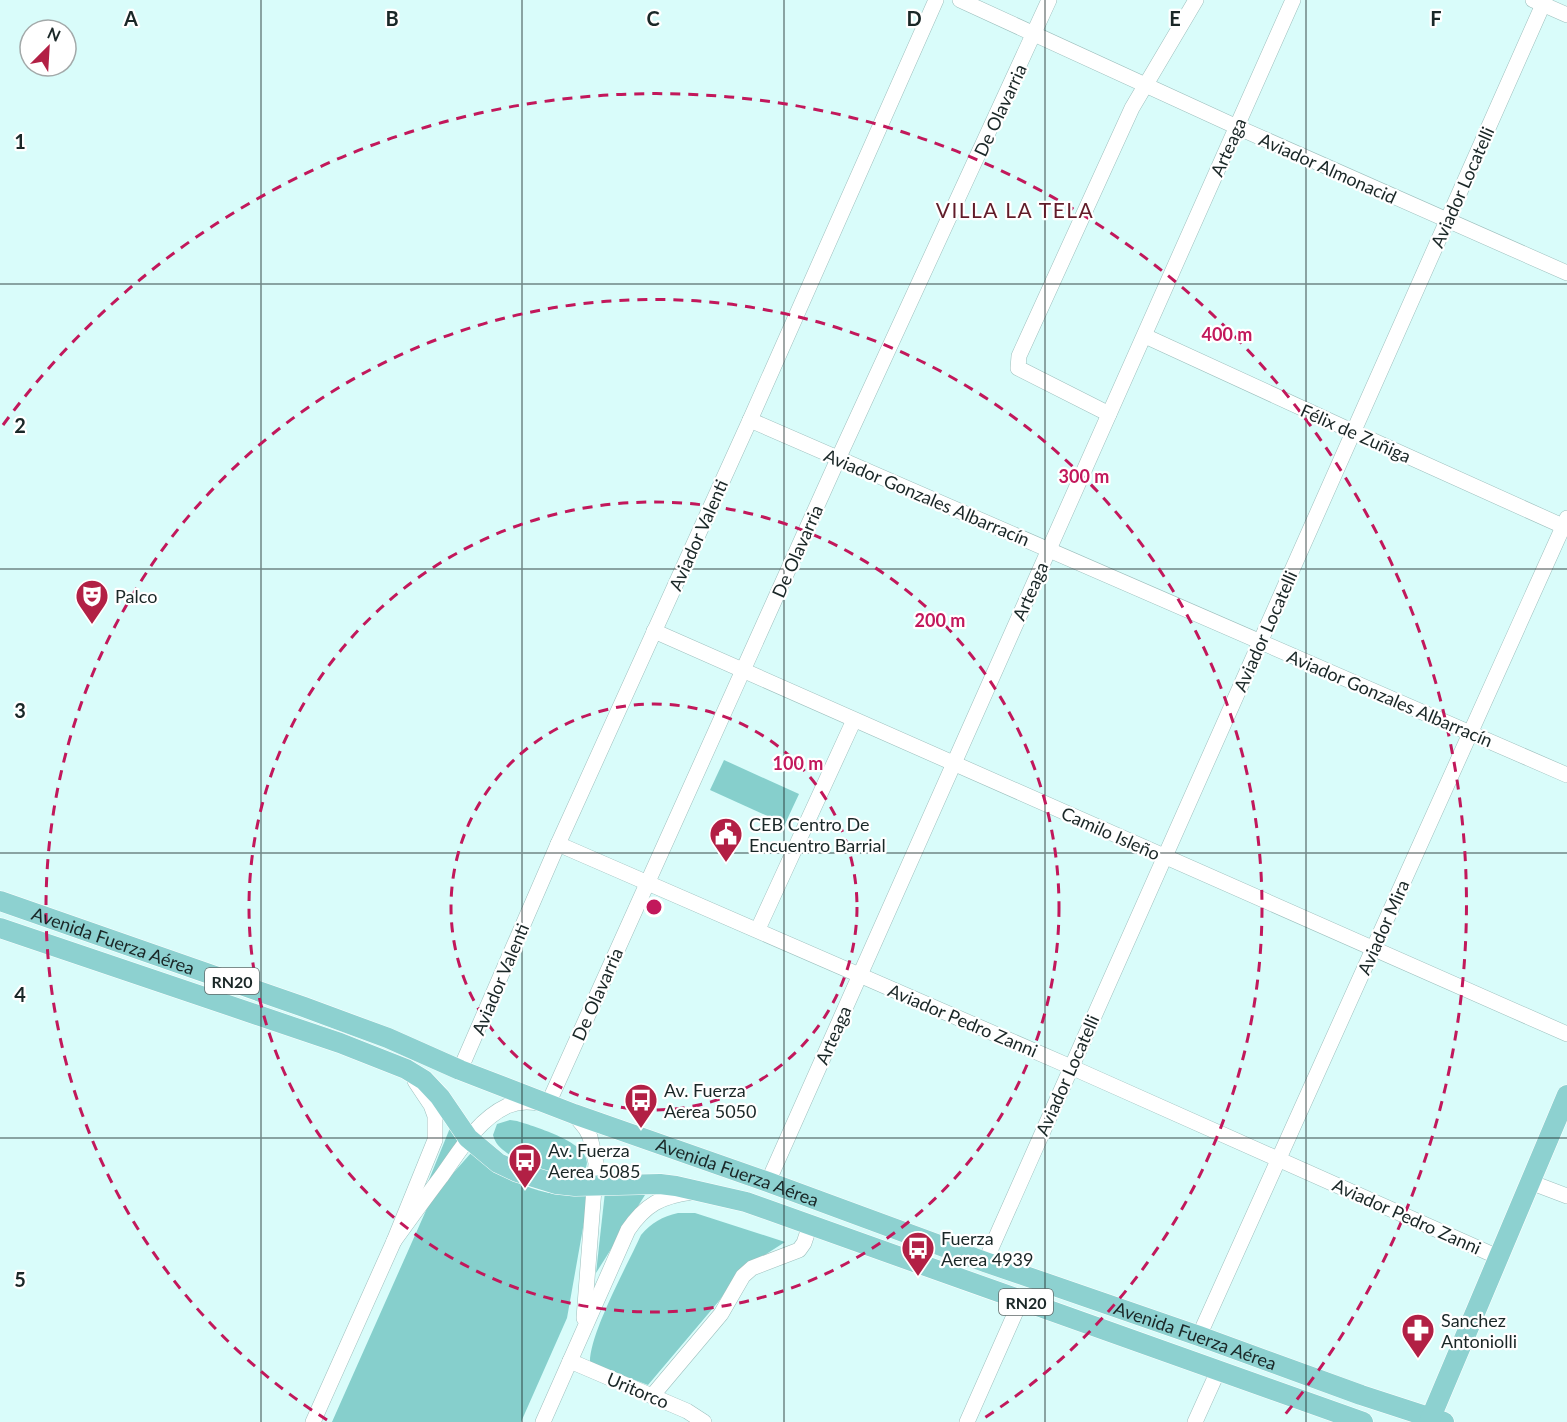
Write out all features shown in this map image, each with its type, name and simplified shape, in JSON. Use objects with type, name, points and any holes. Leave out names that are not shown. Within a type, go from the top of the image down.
[{"type":"main road","name":"Avenida Fuerza Aérea","points":[[0,900],[388,1038],[460,1070],[574,1114],[1434,1420]]},
{"type":"main road","name":"Avenida Fuerza Aérea","points":[[0,928],[340,1043],[406,1069],[424,1080],[440,1097],[468,1138],[498,1163],[517,1172],[556,1184],[595,1186],[660,1184],[704,1191],[746,1202],[1363,1422]]},
{"type":"main road","points":[[1434,1420],[1498,1257],[1567,1095]]},
{"type":"street","name":"Aviador Valenti","points":[[460,1070],[558,844],[750,420],[936,0]]},
{"type":"street","name":"Aviador Almonacid","points":[[960,0],[1446,221],[1567,273]]},
{"type":"street","name":"De Olavarria","points":[[548,1104],[838,459],[1049,0]]},
{"type":"street","points":[[1109,414],[1018,368],[1018,356],[1145,85],[1196,0]]},
{"type":"street","name":"Arteaga","points":[[768,1182],[1293,0]]},
{"type":"street","points":[[1540,1],[1567,15]]},
{"type":"street","name":"Aviador Locatelli","points":[[985,1262],[1446,221],[1540,1]]},
{"type":"street","name":"Félix de Zuñiga","points":[[1145,336],[1353,432],[1566,524]]},
{"type":"street","name":"Aviador Gonzales Albarracín","points":[[750,420],[1567,775]]},
{"type":"street","name":"Aviador Mira","points":[[1199,1336],[1566,524]]},
{"type":"street","name":"Camilo Isleño","points":[[654,632],[1567,1034]]},
{"type":"street","points":[[758,929],[854,720]]},
{"type":"street","name":"Aviador Pedro Zanni","points":[[558,844],[758,929],[1498,1257]]},
{"type":"street","points":[[314,1422],[430,1158],[435,1140],[436,1128],[431,1105],[406,1069]]},
{"type":"street","points":[[394,1241],[468,1138],[490,1117],[509,1105],[529,1101],[548,1104]]},
{"type":"street","points":[[574,1114],[586,1129],[593,1145],[596,1163],[583,1330]]},
{"type":"street","points":[[1530,1182],[1567,1196]]},
{"type":"street","points":[[543,1422],[621,1244],[635,1219],[650,1206],[668,1196],[704,1191]]},
{"type":"street","points":[[652,1396],[722,1314],[743,1276],[752,1268],[799,1250],[810,1225]]},
{"type":"street","points":[[967,1422],[1021,1300]]},
{"type":"street","name":"Uritorco","points":[[570,1360],[687,1411],[704,1422]]},
{"type":"street","points":[[1195,1422],[1218,1371]]},
{"type":"shaded area","points":[[724,760],[799,794],[785,824],[710,790]]},
{"type":"shaded area","points":[[510,1120],[550,1132],[575,1145],[583,1153],[587,1162],[583,1172],[574,1177],[558,1175],[507,1153],[498,1145],[493,1135],[497,1124]]},
{"type":"shaded area","points":[[450,1128],[462,1140],[428,1182]]},
{"type":"shaded area","points":[[471,1153],[498,1172],[526,1186],[557,1194],[589,1194],[567,1318],[521,1422],[332,1422],[432,1197]]},
{"type":"shaded area","points":[[605,1192],[645,1195],[596,1273]]},
{"type":"shaded area","points":[[678,1213],[695,1213],[785,1242],[741,1270],[719,1301],[648,1385],[590,1363],[591,1350],[602,1317],[641,1235],[658,1221]]},
{"type":"place","name":"Palco","points":[[92,625]]},
{"type":"place","name":"CEB Centro De Encuentro Barrial","points":[[726,863]]},
{"type":"place","name":"Av. Fuerza Aerea 5050","points":[[641,1129]]},
{"type":"place","name":"Av. Fuerza Aerea 5085","points":[[525,1189]]},
{"type":"place","name":"Fuerza Aerea 4939","points":[[918,1277]]},
{"type":"place","name":"Sanchez Antoniolli","points":[[1418,1359]]},
{"type":"district","name":"VILLA LA TELA","points":[[1015,209]]}]
